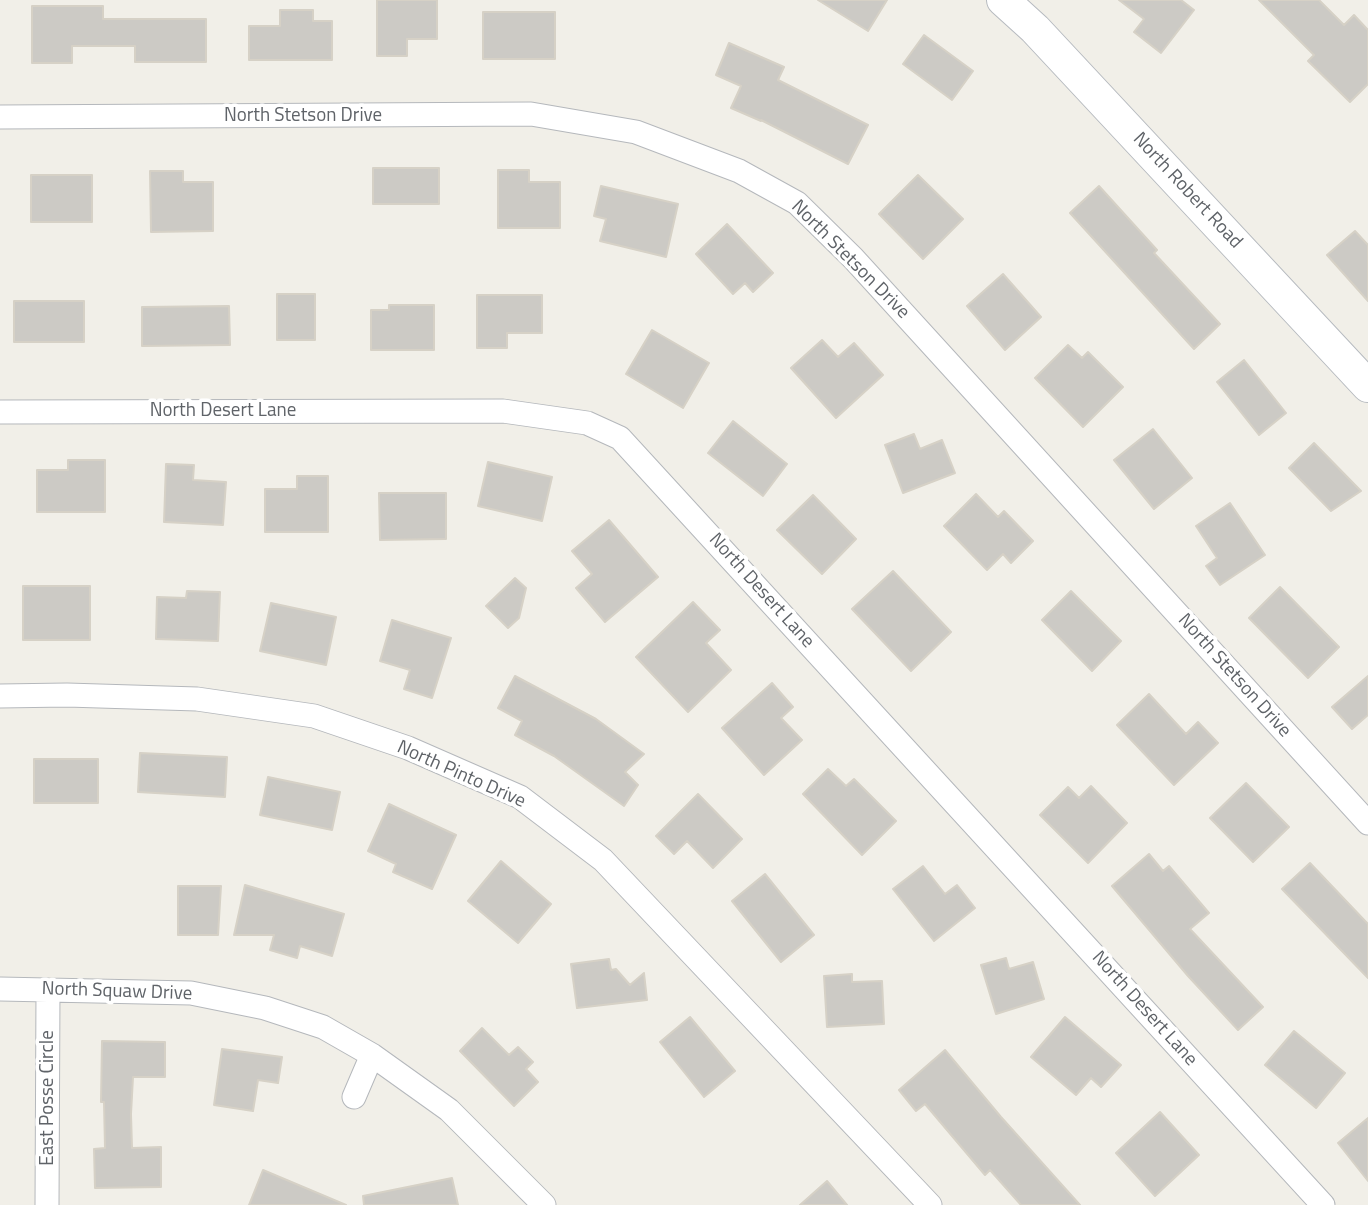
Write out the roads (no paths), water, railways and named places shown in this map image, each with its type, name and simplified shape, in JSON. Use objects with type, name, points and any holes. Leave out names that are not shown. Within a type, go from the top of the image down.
[{"type":"main road","name":"North Robert Road","points":[[1003,0],[1045,39],[1368,386]]},
{"type":"street","name":"North Stetson Drive","points":[[0,117],[531,114],[636,132],[739,170],[797,203],[853,258],[1368,823]]},
{"type":"street","name":"North Desert Lane","points":[[0,412],[503,411],[587,423],[620,438],[1323,1205]]},
{"type":"street","name":"North Pinto Drive","points":[[0,696],[197,699],[314,716],[408,748],[520,797],[603,860],[930,1205]]},
{"type":"street","name":"North Squaw Drive","points":[[0,989],[191,993],[265,1008],[323,1027],[372,1055],[449,1110],[544,1205]]},
{"type":"street","name":"East Posse Circle","points":[[47,1205],[48,990]]},
{"type":"street","points":[[354,1097],[372,1055]]}]
